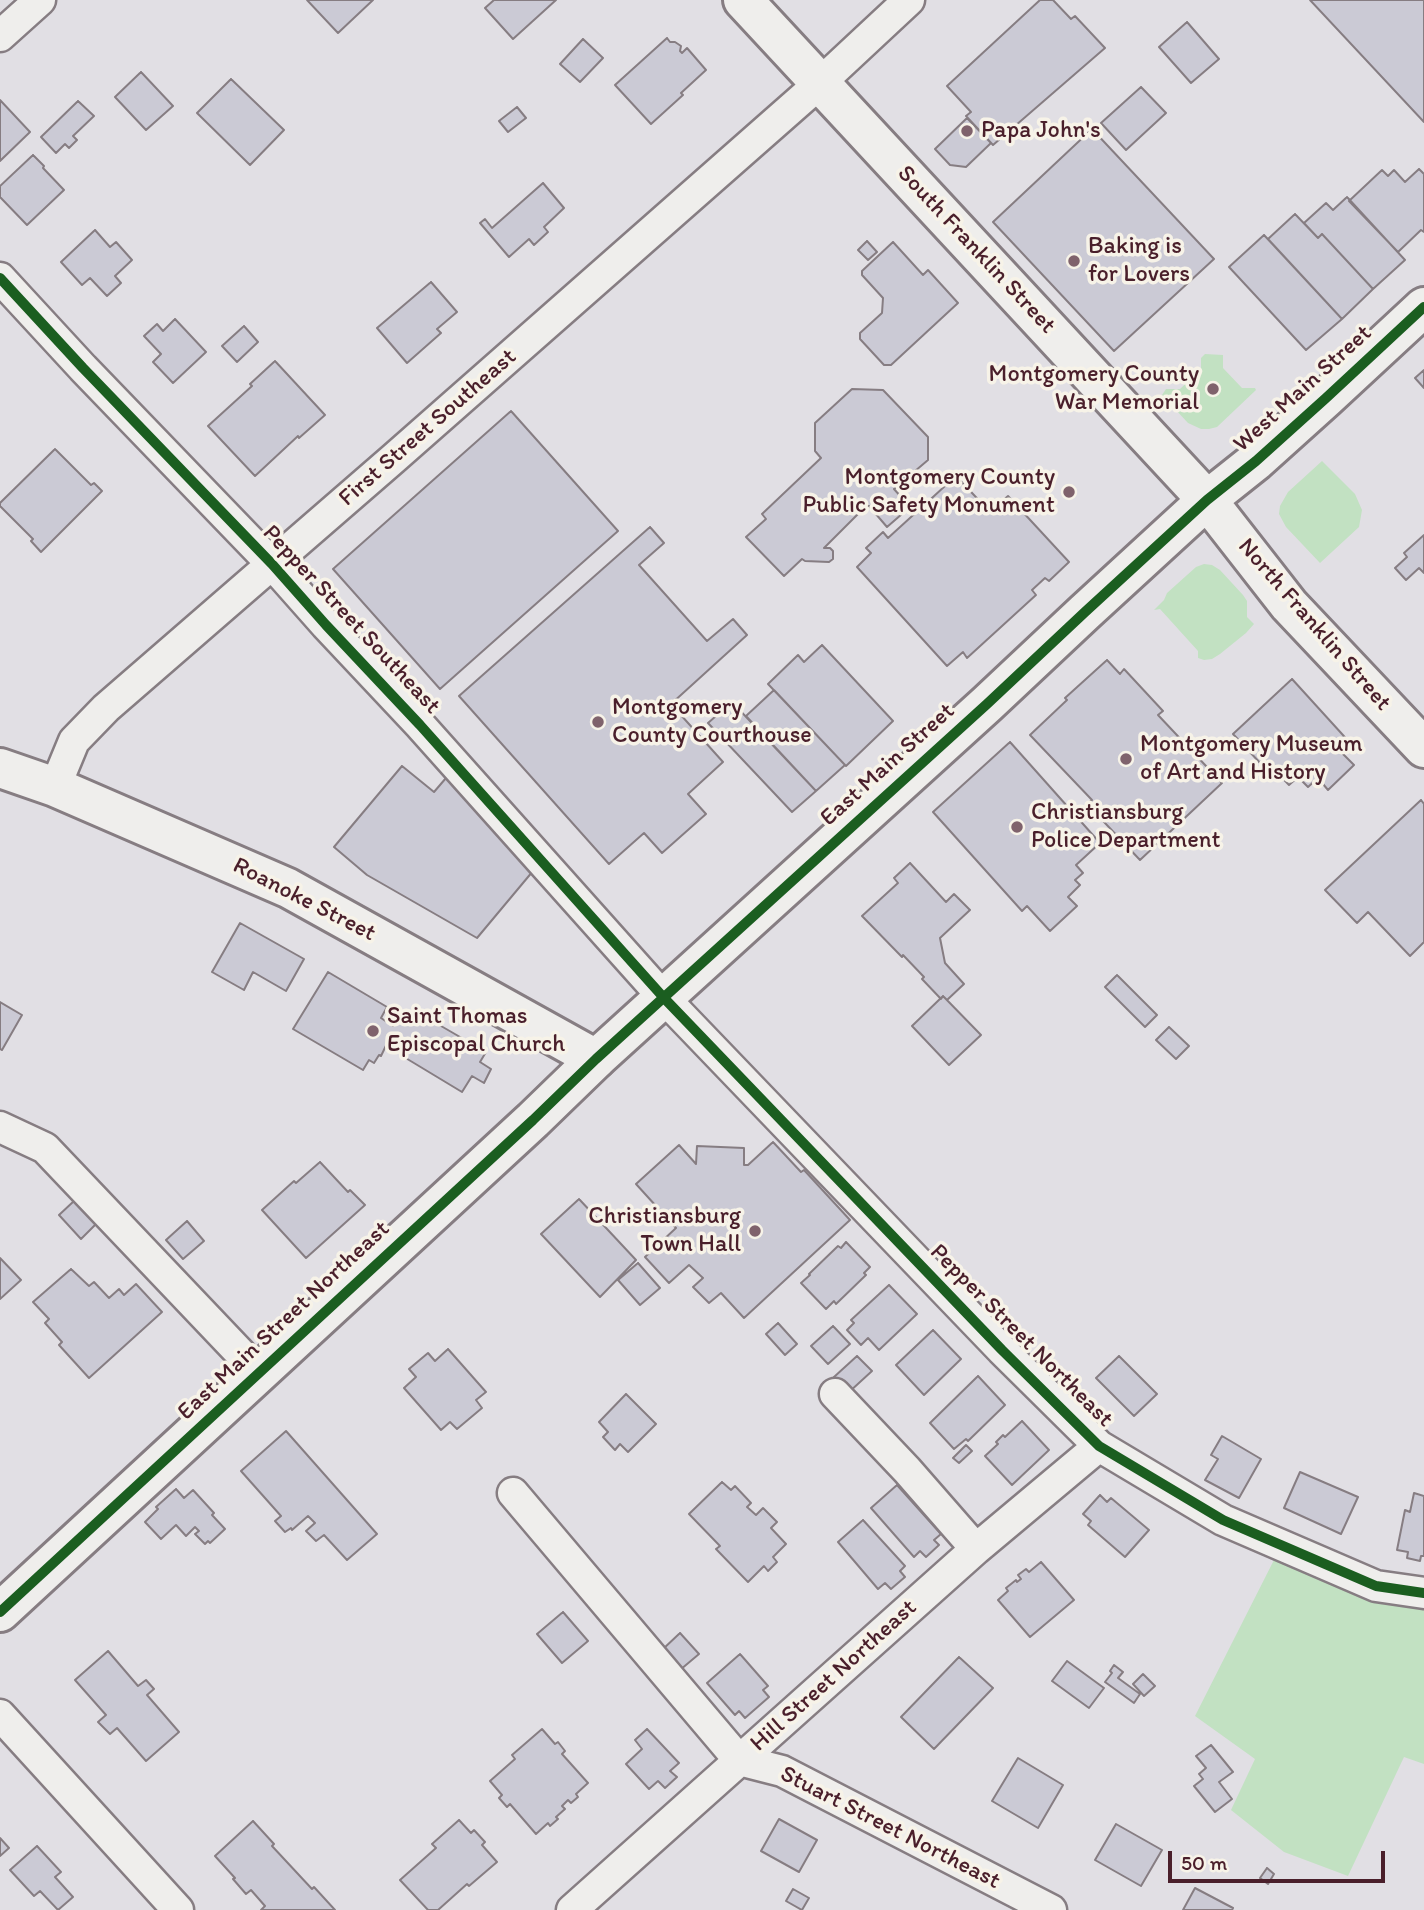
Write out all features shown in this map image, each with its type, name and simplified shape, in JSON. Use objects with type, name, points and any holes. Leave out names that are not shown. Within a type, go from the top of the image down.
[{"type":"main road","name":"South Franklin Street","points":[[743,0],[1207,500]]},
{"type":"main road","name":"West Main Street","points":[[1207,500],[1256,461],[1424,307]]},
{"type":"main road","name":"North Franklin Street","points":[[1207,500],[1289,605],[1424,748]]},
{"type":"main road","name":"East Main Street","points":[[596,1059],[978,713],[1207,500]]},
{"type":"main road","name":"Roanoke Street","points":[[0,768],[55,788],[288,888],[596,1059]]},
{"type":"main road","name":"East Main Street Northeast","points":[[0,1612],[596,1059]]},
{"type":"street","points":[[0,36],[40,0]]},
{"type":"street","name":"First Street Southeast","points":[[55,788],[74,741],[98,716],[820,83],[909,0]]},
{"type":"street","name":"Pepper Street Southeast","points":[[0,278],[272,564],[664,998]]},
{"type":"street","name":"Pepper Street Northeast","points":[[664,998],[1002,1350],[1100,1446],[1223,1520],[1376,1586],[1424,1593]]},
{"type":"street","points":[[0,1127],[45,1148],[259,1373]]},
{"type":"street","points":[[835,1394],[907,1470],[976,1549]]},
{"type":"street","name":"Hill Street Northeast","points":[[572,1910],[976,1549],[1100,1446]]},
{"type":"street","points":[[513,1493],[739,1760]]},
{"type":"street","points":[[0,1715],[178,1910]]},
{"type":"street","name":"Stuart Street Northeast","points":[[739,1760],[782,1771],[1051,1910]]},
{"type":"green space","points":[[1205,354],[1223,355],[1223,368],[1242,388],[1256,390],[1217,427],[1201,429],[1188,423],[1162,395],[1166,389],[1180,389],[1201,369],[1201,358]]},
{"type":"green space","points":[[1322,461],[1355,494],[1362,510],[1359,527],[1320,563],[1286,527],[1279,514],[1280,506],[1288,492]]},
{"type":"green space","points":[[1204,564],[1220,570],[1243,595],[1247,601],[1247,617],[1254,624],[1220,654],[1204,660],[1198,658],[1198,651],[1160,609],[1154,610],[1167,593],[1196,567]]},
{"type":"green space","points":[[1275,1558],[1381,1602],[1424,1608],[1424,1764],[1404,1757],[1348,1876],[1284,1852],[1231,1810],[1255,1759],[1195,1716]]},
{"type":"building","points":[[307,0],[373,0],[338,33]]},
{"type":"building","points":[[494,0],[556,0],[513,39],[485,8]]},
{"type":"building","points":[[1040,0],[1053,0],[1071,19],[1075,16],[1105,48],[993,145],[966,116],[971,112],[947,86]]},
{"type":"building","points":[[1310,0],[1424,0],[1424,122]]},
{"type":"building","points":[[1187,22],[1219,59],[1191,83],[1159,47]]},
{"type":"building","points":[[667,38],[681,46],[682,53],[687,48],[706,70],[651,124],[615,85]]},
{"type":"building","points":[[583,39],[603,58],[580,82],[560,64]]},
{"type":"building","points":[[141,72],[173,106],[146,130],[115,97]]},
{"type":"building","points":[[231,79],[284,130],[250,165],[197,113]]},
{"type":"building","points":[[1141,87],[1166,113],[1126,150],[1101,123]]},
{"type":"building","points":[[0,100],[30,132],[0,161]]},
{"type":"building","points":[[78,101],[94,116],[73,136],[77,140],[69,148],[65,144],[56,153],[41,137]]},
{"type":"building","points":[[517,107],[526,118],[508,132],[499,121]]},
{"type":"building","name":"Papa John's","points":[[967,118],[991,143],[966,167],[950,165],[935,149]]},
{"type":"building","points":[[1092,129],[1214,259],[1114,351],[993,222]]},
{"type":"building","points":[[33,155],[64,190],[27,225],[0,197],[0,186]]},
{"type":"building","points":[[1419,169],[1424,174],[1424,232],[1421,230],[1398,252],[1349,201],[1382,170],[1388,176],[1394,170],[1405,182]]},
{"type":"building","points":[[543,183],[564,208],[544,227],[548,232],[534,245],[529,239],[509,257],[480,223],[485,219],[492,228]]},
{"type":"building","points":[[1347,197],[1405,260],[1373,289],[1322,234],[1318,238],[1304,223],[1326,203],[1333,210]]},
{"type":"building","points":[[1295,214],[1318,238],[1322,234],[1373,289],[1342,319],[1268,239]]},
{"type":"building","points":[[95,230],[110,247],[116,242],[132,260],[115,276],[121,283],[107,296],[90,278],[82,285],[61,262]]},
{"type":"building","points":[[1264,235],[1342,319],[1306,350],[1229,267]]},
{"type":"building","points":[[867,241],[877,252],[868,260],[858,250]]},
{"type":"building","points":[[893,242],[923,275],[928,270],[958,303],[891,365],[884,365],[860,339],[860,333],[882,313],[883,298],[862,275],[862,271]]},
{"type":"building","points":[[431,282],[457,312],[437,329],[441,333],[407,363],[377,328]]},
{"type":"building","points":[[175,319],[206,352],[173,383],[153,362],[161,354],[144,336],[157,324],[163,331]]},
{"type":"building","points":[[244,326],[258,342],[237,362],[222,346]]},
{"type":"building","points":[[275,361],[325,415],[255,476],[208,426]]},
{"type":"building","points":[[1424,370],[1424,388],[1415,378]]},
{"type":"building","points":[[852,389],[883,390],[928,437],[928,460],[894,489],[910,507],[887,527],[869,506],[866,506],[824,548],[833,551],[833,559],[829,562],[802,559],[784,576],[746,537],[766,519],[762,514],[821,458],[815,451],[815,423]]},
{"type":"building","points":[[511,411],[618,531],[440,689],[333,569]]},
{"type":"building","points":[[55,449],[91,485],[94,483],[102,491],[41,552],[31,541],[33,539],[0,503]]},
{"type":"building","points":[[956,476],[990,512],[1008,496],[1069,562],[1049,581],[1045,578],[1032,590],[1036,595],[967,658],[963,652],[947,666],[857,567],[871,553],[866,548],[883,532],[888,538]]},
{"type":"building","points":[[650,527],[664,543],[639,565],[707,641],[733,619],[747,635],[671,704],[723,762],[688,794],[706,814],[662,853],[644,833],[609,864],[459,696]]},
{"type":"building","points":[[1424,535],[1424,573],[1419,568],[1406,580],[1395,568],[1407,557],[1404,553]]},
{"type":"building","points":[[822,645],[893,721],[846,766],[768,684],[798,655],[804,662]]},
{"type":"building","name":"Montgomery Museum of Art and History","points":[[1107,660],[1120,674],[1124,669],[1163,711],[1158,715],[1222,783],[1140,860],[1087,804],[1092,800],[1030,735]]},
{"type":"building","points":[[1292,679],[1352,745],[1343,754],[1354,765],[1328,790],[1318,778],[1308,787],[1298,777],[1289,785],[1265,760],[1261,764],[1233,734]]},
{"type":"building","points":[[774,690],[845,765],[816,791],[746,716]]},
{"type":"building","points":[[732,702],[816,791],[792,812],[708,723]]},
{"type":"building","name":"Christiansburg Police Department","points":[[1010,742],[1100,843],[1076,865],[1083,873],[1075,880],[1080,885],[1068,897],[1077,906],[1050,931],[1027,906],[1022,911],[933,812]]},
{"type":"building","points":[[402,766],[434,792],[446,778],[533,871],[477,938],[367,875],[334,847]]},
{"type":"building","points":[[1421,800],[1424,804],[1424,942],[1410,956],[1368,912],[1357,923],[1325,890]]},
{"type":"building","points":[[910,863],[946,902],[954,894],[970,910],[940,938],[945,963],[964,984],[947,1000],[943,996],[941,999],[922,979],[924,977],[862,916],[898,883],[894,878]]},
{"type":"building","points":[[240,923],[304,959],[286,991],[253,972],[244,990],[212,972]]},
{"type":"building","name":"Saint Thomas Episcopal Church","points":[[328,972],[387,1007],[381,1018],[393,1026],[401,1012],[418,1022],[422,1015],[486,1052],[480,1062],[491,1069],[484,1083],[472,1076],[462,1092],[404,1057],[407,1051],[403,1048],[407,1041],[392,1033],[381,1056],[379,1055],[374,1063],[369,1060],[363,1070],[293,1029]]},
{"type":"building","points":[[1117,975],[1157,1015],[1145,1027],[1105,987]]},
{"type":"building","points":[[943,996],[981,1035],[949,1065],[912,1026]]},
{"type":"building","points":[[0,1002],[22,1015],[2,1050],[0,1049]]},
{"type":"building","points":[[1169,1027],[1189,1046],[1176,1059],[1156,1040]]},
{"type":"building","name":"Christiansburg Town Hall","points":[[773,1142],[801,1172],[804,1170],[850,1220],[744,1318],[721,1293],[709,1303],[693,1287],[703,1278],[689,1265],[669,1283],[645,1257],[676,1228],[636,1184],[679,1145],[696,1164],[697,1146],[744,1148],[744,1165],[748,1165]]},
{"type":"building","points":[[320,1162],[348,1192],[350,1190],[365,1205],[306,1258],[262,1210]]},
{"type":"building","points":[[579,1199],[636,1260],[600,1297],[541,1234]]},
{"type":"building","points":[[74,1201],[96,1224],[81,1239],[59,1215]]},
{"type":"building","points":[[187,1221],[204,1241],[183,1259],[166,1240]]},
{"type":"building","points":[[846,1242],[870,1267],[864,1273],[866,1275],[836,1304],[834,1301],[826,1309],[801,1283],[838,1246],[841,1248]]},
{"type":"building","points":[[0,1258],[21,1280],[0,1299]]},
{"type":"building","points":[[638,1263],[660,1288],[640,1305],[618,1280]]},
{"type":"building","points":[[71,1269],[89,1286],[94,1282],[109,1298],[119,1289],[124,1295],[136,1284],[162,1312],[89,1378],[59,1345],[62,1342],[45,1323],[49,1319],[33,1302]]},
{"type":"building","points":[[889,1285],[917,1314],[879,1350],[868,1338],[861,1345],[847,1330],[854,1323],[851,1320]]},
{"type":"building","points":[[778,1323],[797,1344],[785,1355],[766,1334]]},
{"type":"building","points":[[833,1326],[850,1344],[828,1364],[811,1346]]},
{"type":"building","points":[[933,1330],[961,1359],[924,1395],[896,1365]]},
{"type":"building","points":[[448,1349],[486,1392],[476,1400],[482,1408],[457,1429],[450,1422],[441,1430],[404,1388],[416,1377],[409,1369],[428,1353],[435,1361]]},
{"type":"building","points":[[857,1356],[872,1371],[848,1393],[834,1377]]},
{"type":"building","points":[[1119,1356],[1157,1394],[1134,1416],[1096,1378]]},
{"type":"building","points":[[978,1376],[1005,1405],[968,1441],[966,1439],[954,1449],[930,1423]]},
{"type":"building","points":[[626,1394],[656,1424],[628,1452],[620,1444],[615,1450],[603,1437],[608,1432],[599,1422]]},
{"type":"building","points":[[1022,1421],[1049,1450],[1012,1485],[985,1456],[1003,1435],[1005,1437]]},
{"type":"building","points":[[286,1431],[377,1534],[347,1560],[324,1535],[316,1541],[306,1531],[315,1523],[308,1516],[292,1530],[291,1528],[285,1532],[275,1521],[281,1516],[241,1471]]},
{"type":"building","points":[[1222,1436],[1261,1459],[1239,1498],[1205,1480],[1218,1459],[1211,1455]]},
{"type":"building","points":[[966,1445],[972,1451],[959,1463],[953,1458]]},
{"type":"building","points":[[1300,1472],[1358,1497],[1341,1534],[1284,1508]]},
{"type":"building","points":[[722,1482],[731,1490],[735,1486],[751,1503],[747,1507],[756,1515],[763,1508],[777,1522],[771,1528],[786,1544],[773,1557],[777,1562],[768,1571],[764,1566],[748,1582],[716,1549],[720,1546],[689,1514]]},
{"type":"building","points":[[897,1485],[941,1534],[934,1540],[939,1545],[926,1557],[920,1551],[914,1557],[871,1508]]},
{"type":"building","points":[[176,1489],[184,1498],[193,1490],[225,1529],[210,1543],[208,1541],[205,1544],[195,1534],[199,1531],[195,1527],[186,1536],[176,1525],[161,1539],[145,1522],[158,1509],[156,1507]]},
{"type":"building","points":[[1414,1493],[1424,1496],[1424,1556],[1421,1556],[1420,1561],[1407,1558],[1408,1552],[1397,1550],[1405,1510],[1410,1512]]},
{"type":"building","points":[[1100,1495],[1107,1502],[1111,1498],[1149,1530],[1125,1557],[1088,1525],[1091,1521],[1083,1514]]},
{"type":"building","points":[[863,1520],[905,1566],[900,1571],[905,1577],[891,1589],[885,1583],[878,1589],[838,1542]]},
{"type":"building","points":[[1041,1562],[1074,1600],[1030,1637],[998,1600],[1008,1591],[1006,1588],[1021,1579],[1018,1575],[1026,1569],[1029,1572]]},
{"type":"building","points":[[563,1612],[588,1641],[562,1663],[537,1634]]},
{"type":"building","points":[[680,1633],[699,1654],[680,1670],[662,1650]]},
{"type":"building","points":[[108,1651],[138,1686],[146,1680],[154,1689],[147,1695],[179,1732],[146,1761],[117,1728],[110,1734],[98,1722],[106,1715],[75,1680]]},
{"type":"building","points":[[740,1654],[768,1686],[763,1690],[769,1697],[745,1718],[739,1711],[735,1715],[707,1683]]},
{"type":"building","points":[[959,1657],[993,1688],[934,1749],[901,1717]]},
{"type":"building","points":[[1067,1661],[1104,1688],[1089,1708],[1052,1681]]},
{"type":"building","points":[[1114,1665],[1123,1672],[1118,1678],[1140,1694],[1134,1703],[1105,1682]]},
{"type":"building","points":[[1143,1674],[1155,1686],[1144,1696],[1133,1684]]},
{"type":"building","points":[[542,1729],[555,1744],[558,1742],[565,1751],[562,1754],[588,1783],[576,1794],[578,1797],[571,1803],[568,1800],[562,1806],[565,1809],[556,1817],[558,1819],[550,1826],[548,1823],[536,1834],[510,1804],[507,1807],[499,1798],[502,1795],[490,1781],[515,1759],[512,1755]]},
{"type":"building","points":[[647,1729],[679,1763],[670,1771],[677,1777],[665,1788],[658,1781],[649,1789],[626,1764],[642,1749],[635,1740]]},
{"type":"building","points":[[1211,1745],[1233,1772],[1219,1782],[1232,1799],[1215,1812],[1194,1786],[1203,1779],[1199,1774],[1206,1768],[1196,1756]]},
{"type":"building","points":[[1018,1758],[1063,1785],[1038,1828],[992,1801]]},
{"type":"building","points":[[779,1819],[817,1840],[799,1872],[761,1851]]},
{"type":"building","points":[[459,1820],[471,1833],[474,1830],[485,1842],[482,1845],[497,1862],[438,1910],[428,1910],[400,1880],[436,1848],[432,1844]]},
{"type":"building","points":[[253,1821],[274,1844],[272,1846],[335,1910],[261,1910],[265,1906],[251,1890],[246,1894],[215,1856]]},
{"type":"building","points":[[1116,1824],[1162,1850],[1141,1886],[1095,1860]]},
{"type":"building","points":[[0,1838],[9,1848],[0,1856]]},
{"type":"building","points":[[37,1846],[61,1872],[55,1877],[73,1897],[58,1910],[40,1891],[34,1896],[10,1870]]},
{"type":"building","points":[[1267,1868],[1274,1874],[1268,1884],[1260,1878]]},
{"type":"building","points":[[1195,1888],[1233,1908],[1232,1910],[1183,1910]]},
{"type":"building","points":[[793,1889],[809,1898],[802,1910],[786,1901]]},
{"type":"cycle path","points":[[0,278],[272,564],[664,998],[1002,1350],[1099,1446],[1223,1520],[1376,1586],[1424,1593]]},
{"type":"cycle path","points":[[0,1612],[596,1059],[1207,500],[1256,461],[1424,307]]},
{"type":"place","name":"Papa John's","points":[[967,131]]},
{"type":"place","name":"Baking is for Lovers","points":[[1074,261]]},
{"type":"place","name":"Montgomery County War Memorial","points":[[1213,389]]},
{"type":"place","name":"Montgomery County Public Safety Monument","points":[[1069,492]]},
{"type":"place","name":"Montgomery County Courthouse","points":[[598,722]]},
{"type":"place","name":"Montgomery Museum of Art and History","points":[[1126,759]]},
{"type":"place","name":"Christiansburg Police Department","points":[[1017,827]]},
{"type":"place","name":"Saint Thomas Episcopal Church","points":[[373,1031]]},
{"type":"place","name":"Christiansburg Town Hall","points":[[755,1231]]}]
